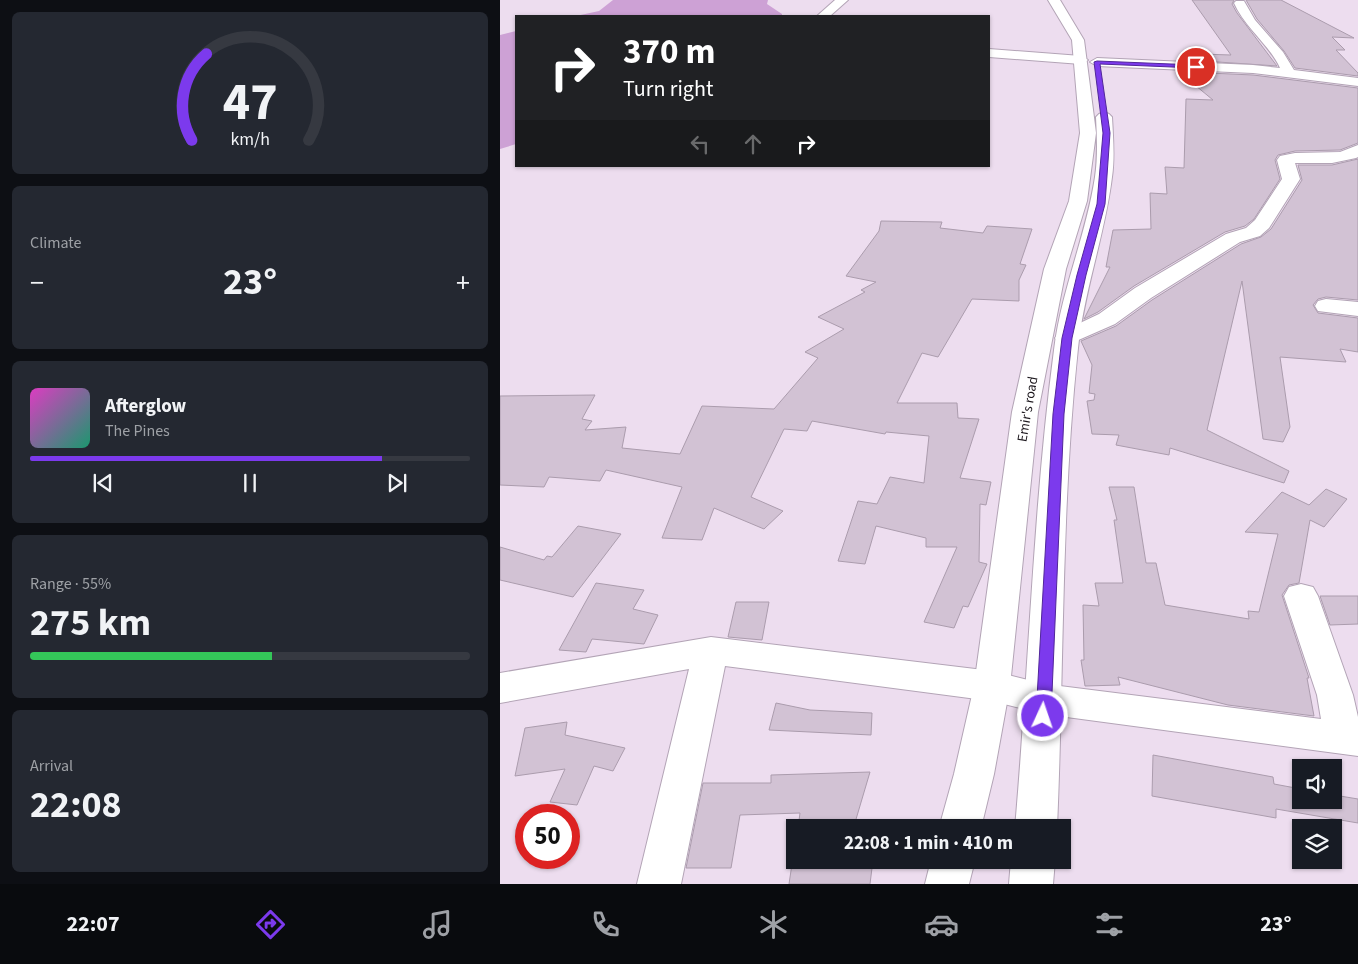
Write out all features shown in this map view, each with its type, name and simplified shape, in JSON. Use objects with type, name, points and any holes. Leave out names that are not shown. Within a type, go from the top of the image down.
[{"type":"main road","points":[[824,15],[842,0]]},
{"type":"main road","name":"Emir's road","points":[[1037,819],[1058,414],[1067,338],[1081,275],[1101,204],[1107,133],[1089,61],[1054,0]]},
{"type":"main road","name":"Emir's road","points":[[962,819],[974,774],[992,686],[1025,412],[1055,269],[1078,201],[1088,134],[1089,61],[1092,40],[1081,19],[1067,0]]},
{"type":"main road","points":[[1240,3],[1244,16],[1281,55],[1289,74]]},
{"type":"main road","points":[[990,53],[1089,61],[1253,69],[1358,82]]},
{"type":"main road","points":[[1336,80],[1352,98]]},
{"type":"main road","points":[[1067,338],[1107,320],[1144,293],[1233,238],[1253,232],[1262,224],[1291,179],[1286,160],[1342,157],[1353,154],[1358,150]]},
{"type":"main road","points":[[1326,306],[1358,309]]},
{"type":"main road","points":[[500,688],[712,651],[992,686],[1044,699],[1351,739],[1301,596]]},
{"type":"main road","points":[[659,884],[712,651]]},
{"type":"main road","points":[[947,884],[950,869]]},
{"type":"main road","points":[[1031,884],[1032,869]]},
{"type":"shaded area","points":[[613,0],[768,0],[767,4],[782,15],[581,15],[599,11]]},
{"type":"shaded area","points":[[515,31],[515,144],[500,149],[500,35]]},
{"type":"building","points":[[1192,0],[1234,0],[1232,4],[1237,13],[1277,66],[1203,61],[1200,54],[1231,55]]},
{"type":"building","points":[[1246,0],[1281,0],[1354,38],[1332,37],[1345,50],[1336,50],[1358,73],[1358,76],[1295,68],[1284,51],[1257,19]]},
{"type":"building","points":[[1209,73],[1253,75],[1358,88],[1358,143],[1340,150],[1295,151],[1278,155],[1275,160],[1280,179],[1254,219],[1245,226],[1225,232],[1134,286],[1098,312],[1084,319],[1110,267],[1106,267],[1113,230],[1151,229],[1150,193],[1167,194],[1165,167],[1184,168],[1186,99],[1213,100],[1184,76],[1211,78]]},
{"type":"building","points":[[1358,159],[1358,300],[1326,297],[1318,299],[1313,305],[1318,313],[1358,318],[1358,352],[1340,349],[1346,362],[1280,357],[1290,427],[1283,442],[1263,439],[1242,281],[1207,430],[1289,471],[1284,483],[1170,448],[1169,455],[1116,445],[1119,435],[1092,434],[1087,401],[1094,400],[1095,394],[1089,393],[1092,365],[1081,341],[1116,326],[1152,300],[1241,244],[1261,237],[1271,229],[1302,180],[1298,165],[1332,165]]},
{"type":"building","points":[[881,221],[942,222],[940,228],[983,233],[987,226],[1032,229],[1020,264],[1026,265],[1019,280],[1019,301],[972,299],[938,357],[922,353],[897,403],[957,403],[958,418],[979,419],[960,478],[991,482],[986,505],[980,504],[979,562],[987,564],[968,607],[963,606],[954,628],[924,622],[957,547],[926,547],[926,538],[876,526],[865,564],[838,561],[858,501],[877,504],[890,477],[924,483],[929,436],[886,432],[885,434],[812,421],[807,431],[784,429],[751,497],[783,511],[764,529],[714,508],[702,540],[662,538],[682,487],[606,470],[600,481],[549,477],[544,487],[500,485],[500,396],[595,395],[582,419],[592,421],[585,430],[626,427],[622,448],[680,454],[702,406],[774,409],[818,358],[805,352],[844,329],[818,317],[865,292],[861,290],[876,282],[846,276],[879,231]]},
{"type":"building","points":[[1109,487],[1134,487],[1146,563],[1156,563],[1165,605],[1249,619],[1248,611],[1259,612],[1278,534],[1245,532],[1282,492],[1309,505],[1326,489],[1347,499],[1324,527],[1310,520],[1299,583],[1289,585],[1282,595],[1309,678],[1307,678],[1314,716],[1228,705],[1118,677],[1120,685],[1085,686],[1081,660],[1084,660],[1083,605],[1099,606],[1095,583],[1123,583],[1114,520],[1117,520]]},
{"type":"building","points":[[578,526],[621,534],[573,597],[500,580],[500,547],[544,560],[547,556],[552,557]]},
{"type":"building","points":[[596,583],[644,590],[633,609],[658,615],[644,644],[592,639],[586,652],[559,650]]},
{"type":"building","points":[[1320,596],[1358,596],[1358,624],[1330,625]]},
{"type":"building","points":[[736,602],[769,602],[762,640],[728,637]]},
{"type":"building","points":[[776,703],[810,710],[872,713],[871,735],[769,730]]},
{"type":"building","points":[[567,722],[565,735],[625,748],[613,771],[594,766],[577,804],[550,802],[565,769],[515,776],[525,728]]},
{"type":"building","points":[[1153,755],[1273,777],[1274,784],[1292,787],[1292,809],[1342,809],[1342,796],[1358,799],[1358,823],[1276,809],[1276,818],[1152,796]]},
{"type":"building","points":[[870,772],[856,819],[799,819],[800,813],[740,815],[731,868],[686,868],[703,783],[771,783],[771,775]]},
{"type":"building","points":[[791,869],[872,869],[870,884],[789,884]]},
{"type":"route","points":[[1043,716],[1058,414],[1067,338],[1081,275],[1101,204],[1107,133],[1097,62],[1196,67]]}]
